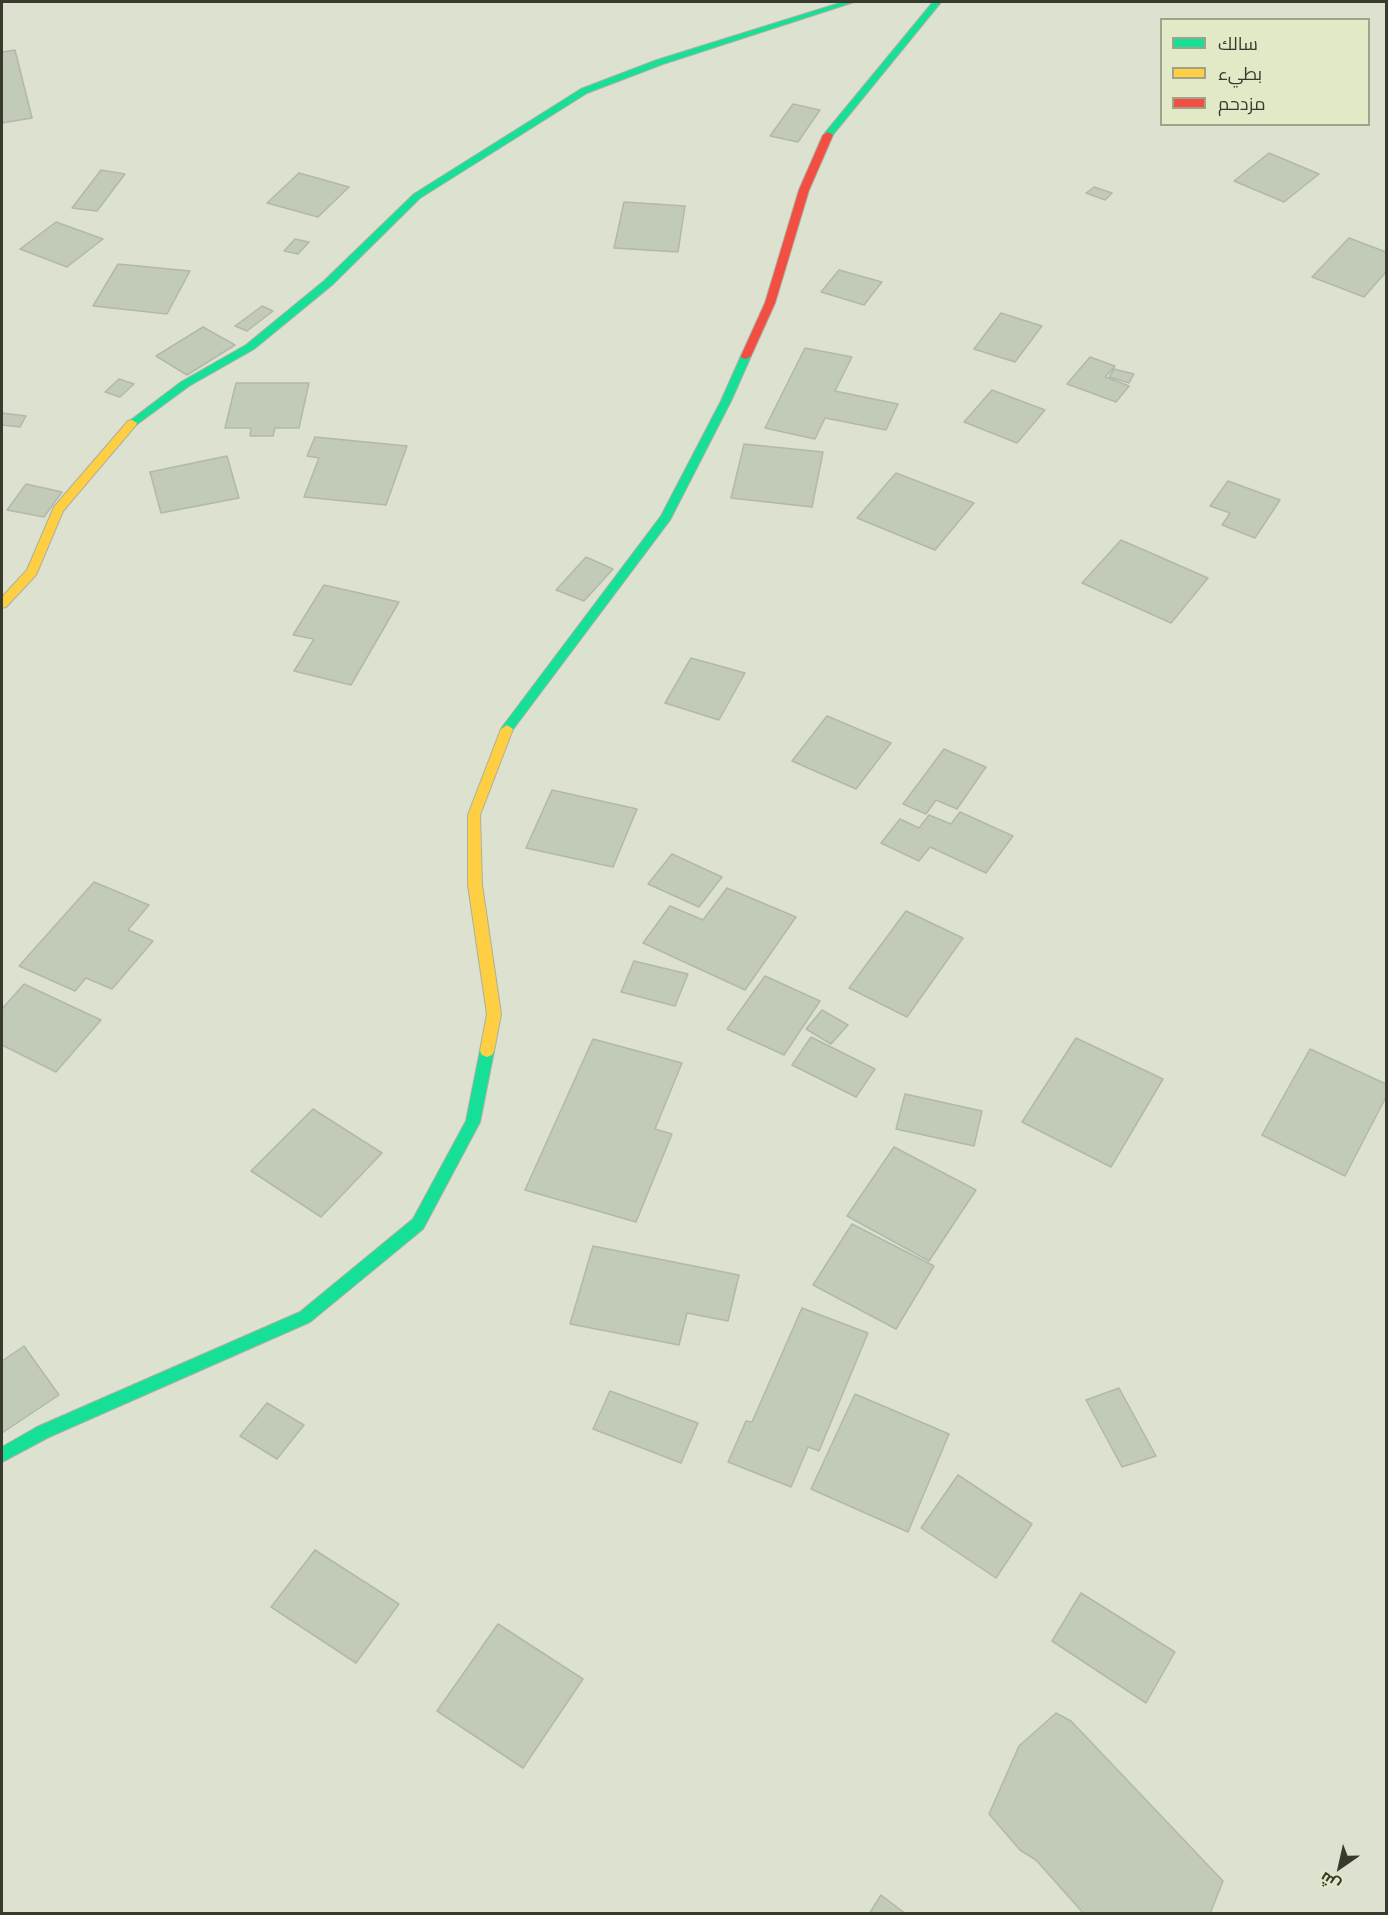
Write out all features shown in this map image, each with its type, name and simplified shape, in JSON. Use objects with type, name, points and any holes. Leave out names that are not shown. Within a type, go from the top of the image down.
[{"type":"street","points":[[2,604],[32,572],[58,510],[136,418],[185,384],[250,347],[328,283],[417,196],[584,91],[660,63],[850,2]]},
{"type":"street","points":[[2,1455],[43,1432],[305,1317],[418,1224],[472,1122],[494,1014],[475,885],[474,815],[509,725],[666,517],[726,401],[770,303],[804,190],[826,137],[937,2]]},
{"type":"building","points":[[15,50],[32,118],[2,123],[2,52]]},
{"type":"building","points":[[793,104],[820,110],[798,142],[770,136]]},
{"type":"building","points":[[1269,153],[1319,174],[1284,202],[1234,181]]},
{"type":"building","points":[[101,170],[125,174],[97,211],[72,208]]},
{"type":"building","points":[[299,173],[349,187],[318,217],[267,203]]},
{"type":"building","points":[[1094,187],[1112,193],[1105,200],[1086,193]]},
{"type":"building","points":[[624,202],[685,206],[678,252],[614,248]]},
{"type":"building","points":[[56,222],[103,239],[67,267],[20,249]]},
{"type":"building","points":[[1349,238],[1386,252],[1386,272],[1364,297],[1312,277]]},
{"type":"building","points":[[295,239],[309,242],[298,254],[284,251]]},
{"type":"building","points":[[118,264],[190,271],[167,314],[93,306]]},
{"type":"building","points":[[839,270],[882,282],[864,305],[821,292]]},
{"type":"building","points":[[262,306],[273,311],[247,331],[235,326]]},
{"type":"building","points":[[1001,313],[1042,326],[1015,362],[974,349]]},
{"type":"building","points":[[203,327],[235,345],[187,375],[156,356]]},
{"type":"building","points":[[805,348],[852,357],[835,391],[898,404],[886,430],[825,418],[815,439],[765,428]]},
{"type":"building","points":[[1090,357],[1115,366],[1105,377],[1129,386],[1116,402],[1067,384]]},
{"type":"building","points":[[1114,369],[1134,374],[1129,383],[1109,377]]},
{"type":"building","points":[[119,379],[134,384],[120,397],[105,392]]},
{"type":"building","points":[[236,383],[309,383],[299,428],[275,428],[273,436],[250,436],[251,428],[225,428]]},
{"type":"building","points":[[992,390],[1045,410],[1017,443],[964,422]]},
{"type":"building","points":[[2,413],[26,416],[20,427],[2,425]]},
{"type":"building","points":[[315,437],[407,446],[386,505],[304,497],[319,458],[307,456]]},
{"type":"building","points":[[744,444],[823,452],[812,507],[731,498]]},
{"type":"building","points":[[227,456],[239,498],[161,513],[150,472]]},
{"type":"building","points":[[896,473],[974,503],[935,550],[857,518]]},
{"type":"building","points":[[1228,481],[1280,500],[1255,538],[1222,525],[1230,513],[1210,506]]},
{"type":"building","points":[[26,484],[62,492],[44,517],[7,510]]},
{"type":"building","points":[[1121,540],[1208,578],[1171,623],[1082,583]]},
{"type":"building","points":[[586,557],[613,569],[584,601],[556,590]]},
{"type":"building","points":[[324,585],[399,602],[351,685],[294,671],[314,639],[293,635]]},
{"type":"building","points":[[691,658],[745,673],[719,720],[665,703]]},
{"type":"building","points":[[827,716],[891,743],[856,789],[792,761]]},
{"type":"building","points":[[944,749],[986,767],[957,809],[936,800],[926,814],[903,804]]},
{"type":"building","points":[[552,790],[637,809],[613,867],[526,848]]},
{"type":"building","points":[[960,812],[1013,836],[986,873],[930,847],[919,861],[881,843],[900,819],[919,828],[929,815],[951,824]]},
{"type":"building","points":[[672,854],[722,877],[699,907],[648,884]]},
{"type":"building","points":[[94,882],[149,905],[128,930],[153,941],[112,989],[86,978],[75,991],[19,966]]},
{"type":"building","points":[[727,888],[796,917],[745,990],[643,943],[670,906],[703,920]]},
{"type":"building","points":[[906,911],[963,938],[907,1017],[849,988]]},
{"type":"building","points":[[634,961],[688,974],[675,1006],[621,992]]},
{"type":"building","points":[[765,976],[820,1001],[784,1055],[727,1029]]},
{"type":"building","points":[[24,984],[101,1020],[56,1072],[2,1045],[2,1009]]},
{"type":"building","points":[[822,1010],[848,1025],[831,1044],[806,1029]]},
{"type":"building","points":[[811,1037],[875,1069],[856,1097],[792,1065]]},
{"type":"building","points":[[1076,1038],[1163,1079],[1111,1167],[1022,1122]]},
{"type":"building","points":[[593,1039],[682,1063],[655,1129],[672,1134],[636,1222],[525,1190]]},
{"type":"building","points":[[1310,1049],[1386,1084],[1386,1097],[1345,1176],[1262,1135]]},
{"type":"building","points":[[905,1094],[982,1111],[974,1146],[896,1129]]},
{"type":"building","points":[[313,1109],[382,1153],[321,1217],[251,1171]]},
{"type":"building","points":[[894,1147],[976,1190],[929,1261],[847,1216]]},
{"type":"building","points":[[852,1224],[934,1266],[896,1329],[813,1285]]},
{"type":"building","points":[[593,1246],[739,1275],[728,1321],[687,1313],[679,1345],[570,1324]]},
{"type":"building","points":[[802,1308],[868,1333],[819,1451],[808,1447],[791,1487],[728,1462],[746,1421],[752,1422]]},
{"type":"building","points":[[24,1346],[59,1395],[2,1433],[2,1361]]},
{"type":"building","points":[[1119,1388],[1156,1456],[1122,1467],[1086,1400]]},
{"type":"building","points":[[610,1391],[698,1423],[681,1463],[593,1429]]},
{"type":"building","points":[[855,1394],[949,1434],[908,1532],[811,1489]]},
{"type":"building","points":[[267,1403],[304,1425],[277,1459],[240,1436]]},
{"type":"building","points":[[958,1475],[1032,1524],[996,1578],[921,1528]]},
{"type":"building","points":[[315,1550],[399,1604],[356,1663],[271,1607]]},
{"type":"building","points":[[1081,1593],[1175,1652],[1146,1703],[1052,1641]]},
{"type":"building","points":[[498,1624],[583,1679],[523,1768],[437,1711]]},
{"type":"building","points":[[1056,1713],[1071,1721],[1223,1881],[1210,1914],[1084,1914],[1036,1860],[1020,1850],[989,1814],[1019,1746]]},
{"type":"building","points":[[881,1895],[906,1914],[869,1914]]},
{"type":"traffic: fast","points":[[132,423],[185,384],[250,347],[328,283],[417,196],[584,91],[660,62],[850,2]]},
{"type":"traffic: fast","points":[[828,135],[937,2]]},
{"type":"traffic: fast","points":[[507,729],[666,517],[726,401],[746,356]]},
{"type":"traffic: fast","points":[[2,1455],[43,1432],[305,1317],[418,1224],[473,1122],[487,1051]]},
{"type":"traffic: slow","points":[[2,604],[32,572],[58,510],[132,423]]},
{"type":"traffic: slow","points":[[487,1051],[494,1014],[475,885],[474,815],[507,729]]},
{"type":"traffic: jam","points":[[746,356],[770,303],[804,190],[828,135]]}]
